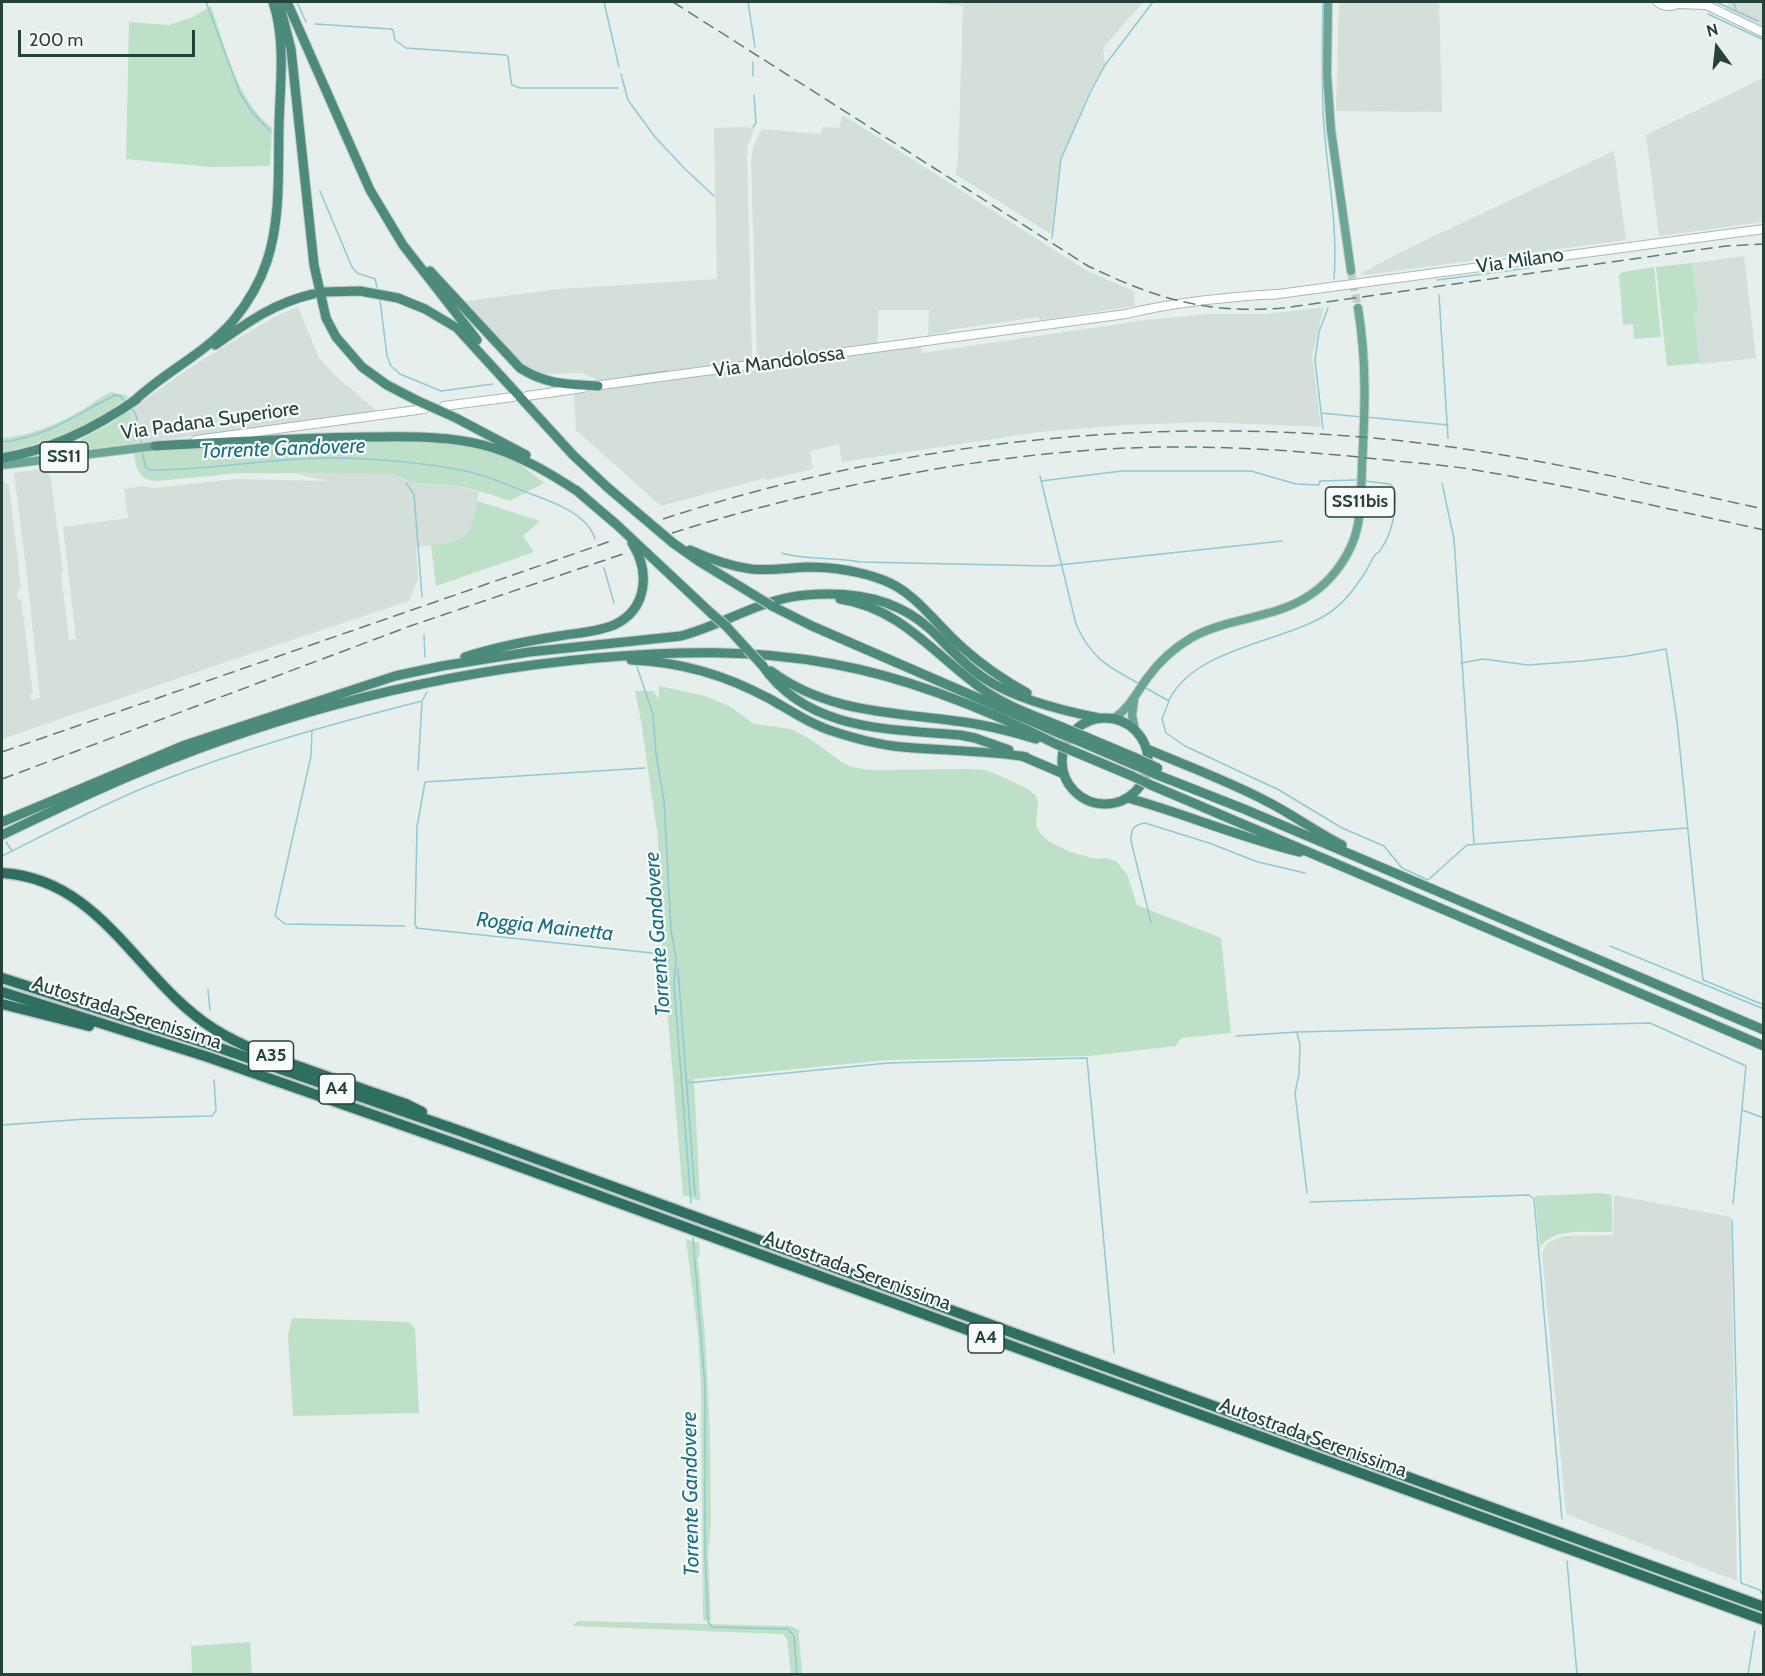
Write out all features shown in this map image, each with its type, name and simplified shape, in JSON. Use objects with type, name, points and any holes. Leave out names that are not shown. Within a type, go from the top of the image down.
[{"type":"highway","points":[[133,402],[148,387],[226,328],[248,298],[267,261],[275,216],[279,115],[280,42],[273,2]]},
{"type":"highway","points":[[279,2],[291,49],[314,265],[326,318],[336,337],[362,367],[387,385],[532,458],[566,481],[726,626],[780,687],[798,701],[825,715],[862,726],[968,736],[1026,757],[1064,774]]},
{"type":"highway","points":[[287,2],[353,154],[388,221],[425,275],[537,417]]},
{"type":"highway","points":[[388,221],[438,281],[520,368],[546,381],[598,386]]},
{"type":"highway","points":[[2,458],[35,451],[107,419],[261,313],[285,301],[318,293],[352,290],[381,294],[411,303],[434,313],[466,337],[537,417],[607,487],[700,562],[772,606],[812,626],[1764,1030]]},
{"type":"highway","points":[[155,446],[311,438],[442,438],[480,444],[504,451],[546,471],[580,493]]},
{"type":"highway","points":[[442,666],[493,648],[606,627],[623,620],[638,604],[642,594],[644,573],[639,554],[617,525]]},
{"type":"highway","points":[[674,543],[725,565],[752,569],[808,567],[839,569],[862,573],[886,581],[900,589],[926,611],[981,664],[1042,702]]},
{"type":"highway","points":[[2,822],[184,745],[414,671],[556,649],[681,636],[783,600],[803,595],[832,594],[859,595],[885,602],[918,619],[986,680],[1012,692],[1075,713],[1099,718],[1113,718],[1129,724],[1147,749],[1149,765],[1144,780],[1128,798]]},
{"type":"highway","points":[[783,600],[832,598],[870,607],[890,616],[920,636],[985,692],[1062,731]]},
{"type":"highway","points":[[2,835],[137,772],[222,740],[330,706],[447,679],[578,660],[672,653],[741,652],[836,664],[910,684],[965,703],[1151,785],[1328,859],[1397,891],[1764,1046]]},
{"type":"highway","points":[[578,660],[647,660],[693,667],[742,685],[833,732],[880,744],[984,751],[1026,757]]},
{"type":"highway","points":[[762,665],[801,690],[846,707],[981,725],[1056,744]]},
{"type":"highway","points":[[1099,718],[1079,726],[1066,743],[1063,753],[1064,774],[1076,793],[1085,800],[1107,804],[1128,798],[1158,806],[1263,843],[1328,859]]},
{"type":"highway","points":[[1147,749],[1234,785],[1268,802],[1315,831],[1408,880]]},
{"type":"highway","name":"A35","points":[[2,873],[44,882],[87,905],[176,998],[202,1020],[228,1037],[260,1052],[405,1104],[463,1132]]},
{"type":"highway","name":"Autostrada Serenissima","points":[[2,978],[212,1045],[463,1132],[1764,1607]]},
{"type":"highway","name":"Autostrada Serenissima","points":[[2,992],[208,1057],[482,1153],[1764,1620]]},
{"type":"highway","points":[[2,1004],[208,1057]]},
{"type":"main road","points":[[1328,2],[1328,86],[1331,130],[1351,271]]},
{"type":"main road","points":[[1657,2],[1665,6],[1679,3],[1702,3],[1764,33]]},
{"type":"main road","name":"Via Milano","points":[[1030,327],[1126,314],[1144,309],[1276,294],[1764,229]]},
{"type":"main road","name":"SS11bis","points":[[1113,718],[1125,710],[1154,670],[1179,646],[1217,627],[1300,602],[1328,581],[1348,553],[1359,513],[1366,394],[1364,352],[1358,308]]},
{"type":"main road","name":"Via Mandolossa","points":[[527,396],[1030,327]]},
{"type":"main road","points":[[444,406],[513,397]]},
{"type":"main road","name":"Via Padana Superiore","points":[[2,465],[424,409]]},
{"type":"main road","points":[[1134,700],[1132,715],[1135,730]]},
{"type":"shaded area","points":[[924,2],[1143,2],[1103,48],[1105,64],[1089,93],[1061,159],[1051,234],[955,174],[958,163],[963,6]]},
{"type":"shaded area","points":[[1339,2],[1439,2],[1442,112],[1336,111]]},
{"type":"shaded area","points":[[1729,2],[1763,2],[1763,32],[1725,13]]},
{"type":"shaded area","points":[[1763,78],[1763,222],[1659,236],[1646,135]]},
{"type":"shaded area","points":[[843,115],[1087,271],[1134,291],[1135,306],[1041,320],[1038,317],[928,335],[929,310],[879,310],[877,344],[757,361],[751,161],[753,147],[762,129],[821,134],[823,127],[839,128]]},
{"type":"shaded area","points":[[714,128],[754,128],[747,148],[752,361],[601,381],[582,373],[539,374],[533,372],[481,324],[465,301],[560,289],[717,279]]},
{"type":"shaded area","points":[[1614,151],[1626,240],[1360,274],[1407,249]]},
{"type":"shaded area","points":[[1744,256],[1756,358],[1700,364],[1694,313],[1699,312],[1692,263]]},
{"type":"shaded area","points":[[298,307],[319,358],[337,377],[379,413],[137,443],[130,410],[197,363],[276,316]]},
{"type":"shaded area","points":[[1324,307],[1312,356],[1321,427],[1207,422],[1124,425],[1039,432],[842,462],[839,444],[810,451],[813,469],[766,480],[765,478],[661,506],[576,430],[574,393],[920,346],[922,353],[1146,320],[1208,314],[1267,314]]},
{"type":"shaded area","points":[[46,468],[51,479],[69,640],[76,639],[63,527],[128,518],[124,489],[235,479],[328,481],[296,474],[394,474],[403,480],[479,491],[474,520],[461,540],[455,543],[416,547],[418,579],[409,601],[2,739],[2,473],[3,481],[9,485],[21,588],[17,593],[18,599],[21,599],[33,694],[30,694],[31,700],[40,698],[14,473]]},
{"type":"shaded area","points":[[1614,1195],[1731,1217],[1737,1581],[1566,1514],[1542,1253],[1547,1243],[1564,1236],[1613,1235]]},
{"type":"green space","points":[[211,6],[227,55],[241,88],[249,103],[272,128],[270,166],[211,167],[126,159],[129,22],[169,25],[191,18]]},
{"type":"green space","points":[[1692,263],[1699,312],[1694,314],[1700,363],[1667,366],[1656,267]]},
{"type":"green space","points":[[1654,267],[1661,337],[1634,339],[1633,324],[1623,325],[1619,275],[1623,272]]},
{"type":"green space","points":[[111,392],[129,396],[85,425],[36,444],[2,453],[2,438],[23,435],[63,420]]},
{"type":"green space","points":[[130,410],[137,443],[86,449],[81,446],[81,439]]},
{"type":"green space","points":[[434,441],[465,445],[511,457],[544,483],[510,501],[465,487],[413,482],[394,474],[240,473],[157,481],[142,476],[134,453],[257,443]]},
{"type":"green space","points":[[477,501],[540,521],[523,536],[534,552],[436,586],[431,545],[452,542],[465,535],[472,522]]},
{"type":"green space","points":[[659,686],[705,696],[729,706],[754,724],[791,729],[851,767],[870,770],[985,770],[1026,788],[1035,795],[1038,801],[1036,825],[1048,841],[1070,852],[1096,859],[1105,858],[1116,861],[1127,874],[1137,905],[1221,938],[1231,1033],[1181,1038],[1176,1046],[1089,1056],[887,1060],[694,1079],[700,1201],[683,1195],[662,947],[658,838],[635,691],[653,691],[659,699]]},
{"type":"green space","points":[[1601,1193],[1612,1195],[1612,1232],[1572,1232],[1553,1236],[1540,1248],[1535,1196]]},
{"type":"green space","points":[[686,1239],[699,1243],[700,1252],[698,1260],[710,1432],[711,1524],[708,1553],[711,1621],[703,1620],[701,1387],[698,1334]]},
{"type":"green space","points":[[292,1318],[409,1322],[415,1328],[419,1413],[293,1416],[288,1336]]},
{"type":"green space","points":[[576,1622],[790,1626],[799,1630],[802,1674],[791,1674],[787,1639],[783,1634],[573,1626]]},
{"type":"green space","points":[[250,1642],[252,1674],[192,1674],[191,1646]]},
{"type":"waterway","points":[[206,2],[240,93],[252,112],[270,131]]},
{"type":"waterway","points":[[297,2],[306,22]]},
{"type":"waterway","points":[[604,2],[619,67]]},
{"type":"waterway","points":[[748,2],[755,47]]},
{"type":"waterway","points":[[1052,238],[1061,159],[1105,65],[1153,2]]},
{"type":"waterway","points":[[1323,2],[1323,111],[1334,222],[1334,279]]},
{"type":"waterway","name":"Torrente Gandovere","points":[[1716,2],[1758,21]]},
{"type":"waterway","points":[[1733,2],[1736,9]]},
{"type":"waterway","points":[[1708,14],[1764,40]]},
{"type":"waterway","points":[[315,24],[391,29],[395,40],[406,48],[506,55],[512,85],[520,88],[618,88]]},
{"type":"waterway","points":[[753,62],[753,76]]},
{"type":"waterway","points":[[621,74],[628,100],[655,137],[714,196]]},
{"type":"waterway","points":[[753,127],[756,123],[754,95]]},
{"type":"waterway","points":[[320,191],[352,267],[357,273],[375,279],[377,287]]},
{"type":"waterway","points":[[1437,280],[1529,268]]},
{"type":"waterway","points":[[1439,295],[1448,438]]},
{"type":"waterway","points":[[380,300],[387,356],[391,366],[400,374],[441,391],[493,384]]},
{"type":"waterway","points":[[1323,429],[1315,360],[1319,332],[1328,308]]},
{"type":"waterway","points":[[631,376],[667,371]]},
{"type":"waterway","name":"Torrente Gandovere","points":[[2,442],[18,440],[47,430],[115,395],[125,401]]},
{"type":"waterway","name":"Torrente Gandovere","points":[[131,408],[136,415],[141,442]]},
{"type":"waterway","points":[[1321,413],[1362,417]]},
{"type":"waterway","points":[[1366,417],[1448,425]]},
{"type":"waterway","name":"Torrente Gandovere","points":[[142,452],[146,468],[151,470],[321,458],[363,459],[447,467],[499,481],[569,510],[585,523],[595,539]]},
{"type":"waterway","points":[[1041,481],[1122,471],[1251,471],[1296,484],[1319,485],[1320,481],[1357,480]]},
{"type":"waterway","points":[[1040,476],[1076,624],[1081,635],[1101,660],[1138,683]]},
{"type":"waterway","points":[[1169,700],[1181,683],[1198,669],[1240,648],[1307,625],[1332,611],[1349,595],[1385,543],[1395,511],[1394,488],[1390,484],[1365,481]]},
{"type":"waterway","points":[[406,483],[414,494],[422,597]]},
{"type":"waterway","points":[[1442,483],[1454,539],[1474,843]]},
{"type":"waterway","points":[[782,553],[799,557],[860,562],[1050,566],[1282,541]]},
{"type":"waterway","name":"Torrente Gandovere","points":[[604,568],[614,603]]},
{"type":"waterway","points":[[424,635],[425,657]]},
{"type":"waterway","points":[[1461,663],[1483,659],[1528,665],[1627,656],[1666,649],[1677,721],[1703,980],[1764,1005]]},
{"type":"waterway","name":"Torrente Gandovere","points":[[637,667],[653,714],[656,754],[664,800],[671,930],[676,959],[674,984],[691,1203]]},
{"type":"waterway","points":[[1144,687],[1169,701],[1162,719],[1166,733],[1185,746],[1279,790],[1342,828],[1384,846],[1402,868],[1428,880],[1467,845],[1687,828]]},
{"type":"waterway","points":[[2,856],[96,809],[153,784],[286,738],[422,701],[427,692]]},
{"type":"waterway","points":[[418,770],[422,702]]},
{"type":"waterway","points":[[312,730],[311,756],[275,916],[285,924],[405,926]]},
{"type":"waterway","points":[[418,928],[415,925],[417,827],[425,782],[645,768]]},
{"type":"waterway","points":[[1151,922],[1131,841],[1135,826],[1141,824],[1145,823],[1209,843],[1258,862],[1305,873]]},
{"type":"waterway","points":[[6,842],[12,851]]},
{"type":"waterway","name":"Roggia Mainetta","points":[[416,928],[660,954],[669,961]]},
{"type":"waterway","points":[[1610,946],[1764,1009]]},
{"type":"waterway","name":"Roggia Mainetta","points":[[678,969],[695,1195]]},
{"type":"waterway","points":[[208,990],[210,1010]]},
{"type":"waterway","points":[[1236,1036],[1297,1032],[1650,1023],[1746,1066],[1733,1204]]},
{"type":"waterway","points":[[1297,1033],[1300,1045],[1299,1074],[1295,1093],[1307,1193]]},
{"type":"waterway","points":[[687,1083],[888,1063],[1087,1058],[1114,1353]]},
{"type":"waterway","points":[[2,1125],[86,1119],[212,1116],[216,1110],[214,1080]]},
{"type":"waterway","points":[[1742,1110],[1764,1118]]},
{"type":"waterway","points":[[1310,1202],[1529,1195],[1534,1199],[1562,1519]]},
{"type":"waterway","points":[[1732,1220],[1741,1583],[1760,1590],[1762,1594]]},
{"type":"waterway","name":"Torrente Gandovere","points":[[693,1238],[705,1386],[705,1553],[708,1622],[712,1627],[788,1629],[794,1636],[797,1674]]},
{"type":"waterway","points":[[1567,1561],[1577,1674]]},
{"type":"waterway","points":[[1748,1674],[1755,1631]]},
{"type":"tunnel","points":[[1351,271],[1358,308]]},
{"type":"railway","points":[[673,2],[1088,266],[1113,278],[1182,302],[1230,309],[1283,308],[1726,246],[1764,244]]},
{"type":"railway","points":[[663,519],[755,491],[849,469],[945,452],[1041,440],[1138,433],[1235,431],[1332,435],[1470,450],[1596,473],[1764,509]]},
{"type":"railway","points":[[672,533],[775,504],[880,479],[986,461],[1039,455],[1165,447],[1276,450],[1464,468],[1584,490],[1764,530]]},
{"type":"railway","points":[[2,752],[611,541]]},
{"type":"railway","points":[[2,779],[413,625],[626,553]]}]
